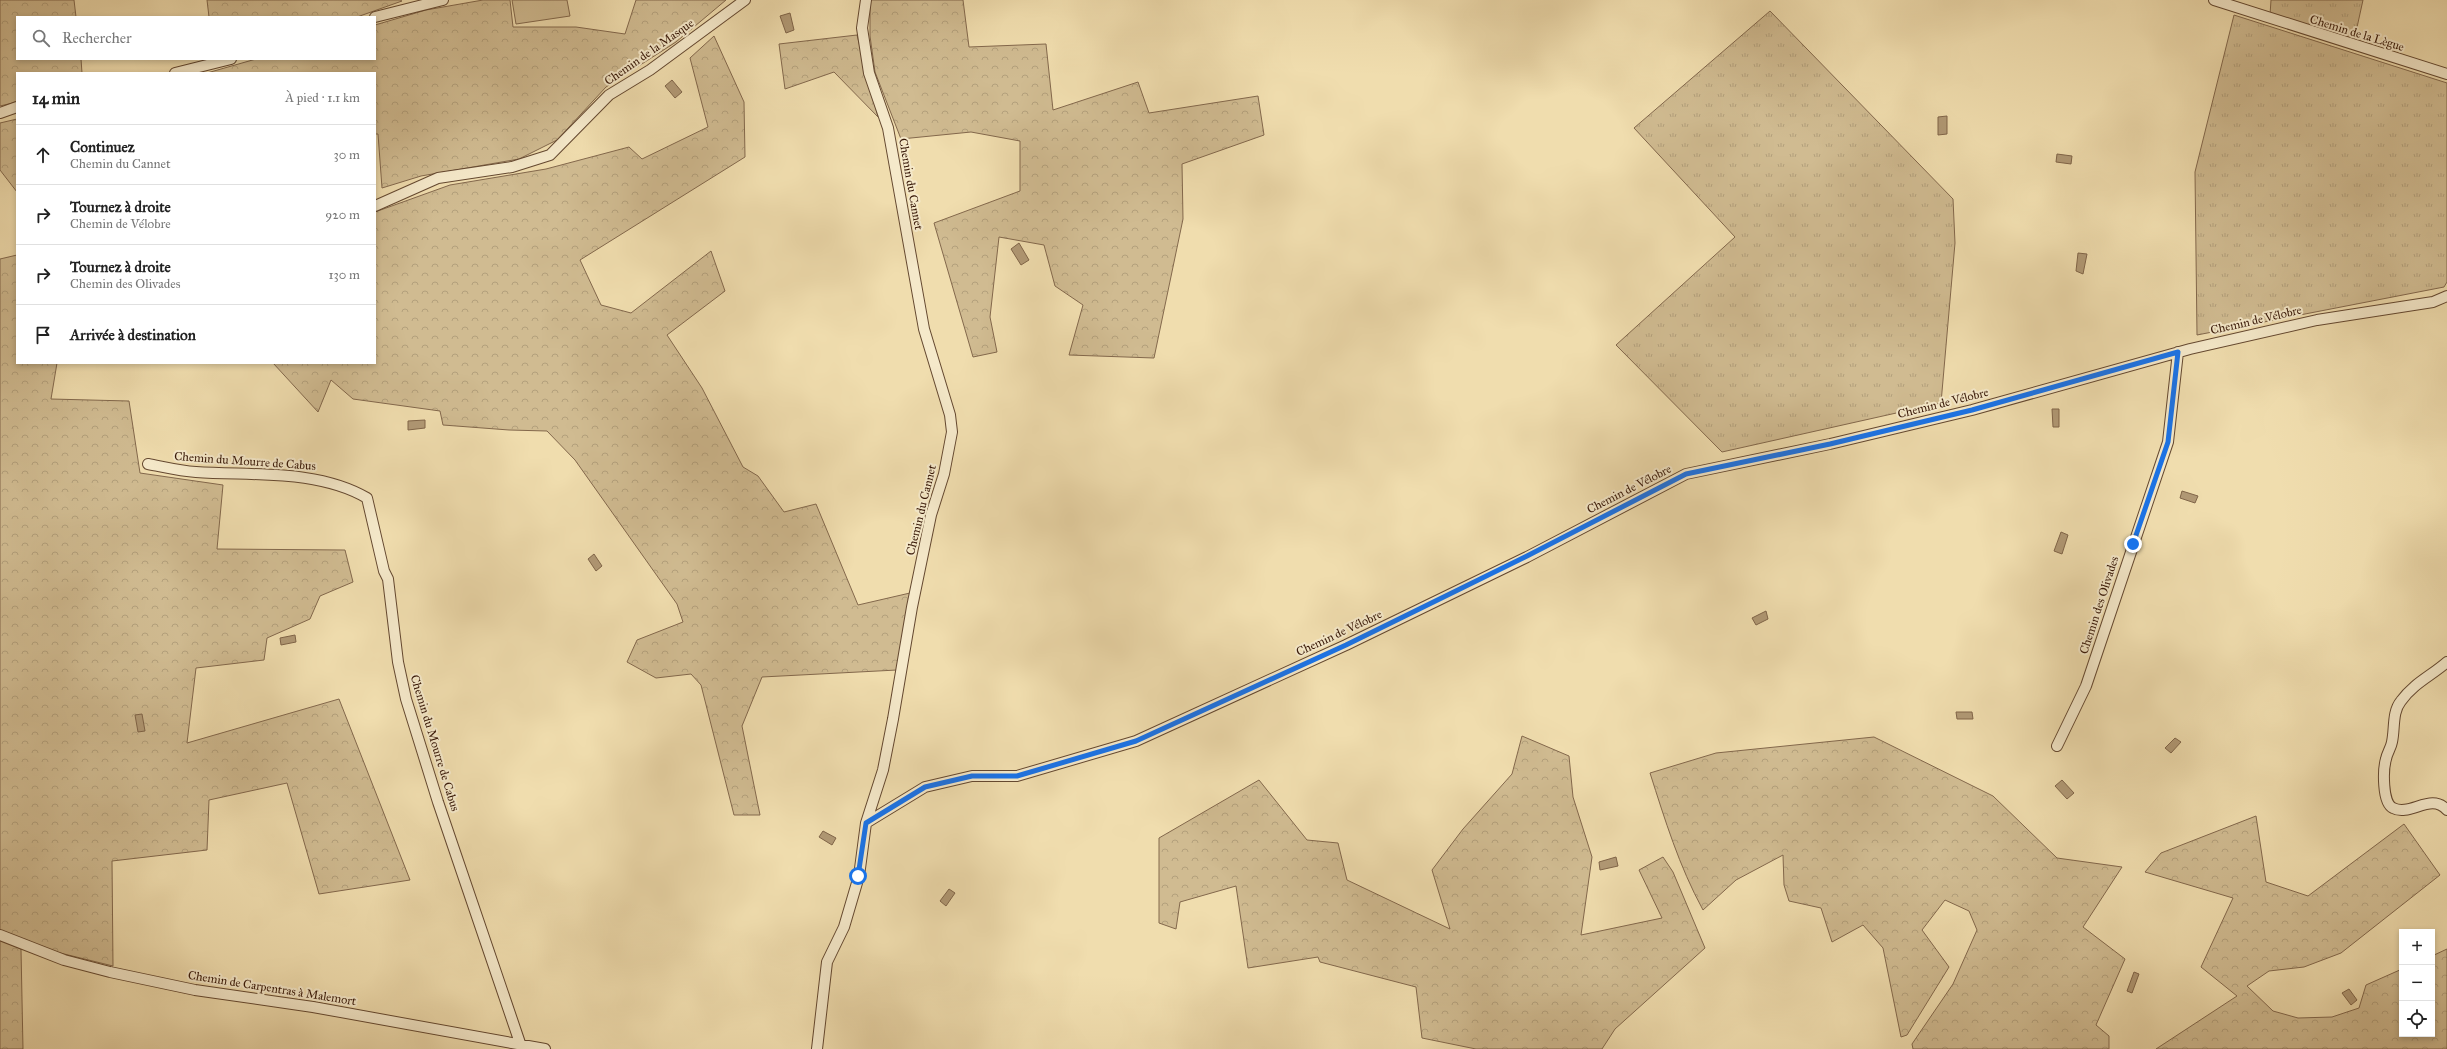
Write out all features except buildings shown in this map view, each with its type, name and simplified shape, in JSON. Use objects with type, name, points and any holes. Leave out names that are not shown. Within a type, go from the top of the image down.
[{"type":"street","points":[[376,17],[414,3],[443,0]]},
{"type":"street","name":"Chemin de la Masque","points":[[376,206],[438,178],[512,168],[550,155],[609,95],[650,70],[745,0]]},
{"type":"street","name":"Chemin du Cannet","points":[[817,1049],[827,962],[844,927],[858,876],[866,823],[883,770],[928,530],[944,474],[952,432],[946,402],[929,353],[888,128],[869,73],[862,28],[866,0]]},
{"type":"street","name":"Chemin de la Lègue","points":[[2214,0],[2447,74]]},
{"type":"street","points":[[179,72],[227,60]]},
{"type":"street","points":[[0,112],[16,107]]},
{"type":"street","name":"Chemin de Vélobre","points":[[866,823],[925,787],[972,776],[1017,776],[1136,741],[1346,645],[1527,556],[1686,474],[1830,444],[1972,410],[2178,352],[2317,320],[2433,302],[2447,296]]},
{"type":"street","name":"Chemin des Olivades","points":[[2057,746],[2086,686],[2168,442],[2178,352]]},
{"type":"street","name":"Chemin du Mourre de Cabus","points":[[148,464],[194,472],[326,480],[350,488],[368,498],[384,571],[388,579],[398,662],[406,699],[436,796],[520,1044]]},
{"type":"street","points":[[2447,662],[2420,680],[2400,702],[2395,715],[2392,742],[2385,760],[2384,782],[2388,804],[2392,808],[2399,810],[2433,803],[2442,805],[2447,810]]},
{"type":"street","name":"Chemin de Carpentras à Malemort","points":[[0,935],[64,960],[110,972],[195,990],[313,1007],[545,1049]]},
{"type":"green space","points":[[0,0],[74,0],[76,16],[16,16],[16,60],[81,60],[82,72],[16,72],[16,102],[0,106]]},
{"type":"green space","points":[[207,0],[402,1],[360,16],[209,16]]},
{"type":"green space","points":[[483,0],[510,0],[513,27],[576,27],[625,34],[636,0],[726,0],[676,42],[606,87],[557,140],[519,159],[421,176],[382,188],[378,134],[376,134],[376,72],[210,72],[252,60],[376,60],[376,25],[426,10]]},
{"type":"green space","points":[[512,0],[567,0],[570,16],[516,24]]},
{"type":"green space","points":[[870,0],[963,0],[969,47],[1046,44],[1053,110],[1138,82],[1149,113],[1258,96],[1264,135],[1182,164],[1183,219],[1154,358],[1069,355],[1083,305],[1055,286],[1044,245],[999,237],[990,317],[997,352],[973,357],[934,223],[1020,191],[1020,141],[971,132],[901,139],[875,72],[870,36]]},
{"type":"green space","points":[[2271,0],[2363,0],[2354,41],[2270,15]]},
{"type":"green space","points":[[1770,11],[1953,199],[1955,243],[1941,403],[1722,452],[1616,345],[1735,237],[1634,128]]},
{"type":"green space","points":[[2234,15],[2447,83],[2447,282],[2444,287],[2197,335],[2195,172]]},
{"type":"green space","points":[[857,35],[878,117],[834,72],[785,89],[779,44]]},
{"type":"green space","points":[[714,36],[744,102],[745,157],[580,260],[601,305],[631,313],[711,251],[725,291],[667,335],[702,388],[743,467],[758,476],[784,512],[816,504],[858,605],[910,593],[897,670],[762,677],[742,726],[760,815],[734,815],[701,685],[691,674],[656,678],[627,662],[637,640],[683,622],[677,604],[575,460],[547,431],[443,425],[440,411],[353,399],[331,380],[318,412],[274,364],[376,364],[376,212],[450,185],[546,169],[629,147],[642,159],[708,127],[690,58]]},
{"type":"green space","points":[[16,119],[16,191],[0,170],[0,123]]},
{"type":"green space","points":[[16,255],[16,364],[57,364],[51,399],[129,401],[140,473],[223,485],[217,549],[345,550],[353,582],[320,596],[310,619],[267,638],[264,660],[196,668],[187,743],[339,699],[410,880],[319,894],[287,783],[209,800],[207,850],[112,861],[113,966],[52,951],[0,930],[0,259]]},
{"type":"green space","points":[[1522,736],[1569,756],[1573,797],[1592,857],[1581,935],[1662,918],[1639,870],[1663,857],[1673,872],[1705,948],[1615,1029],[1602,1049],[1476,1049],[1422,1038],[1416,987],[1320,962],[1318,957],[1248,968],[1236,886],[1180,902],[1176,929],[1159,923],[1159,838],[1259,780],[1307,840],[1338,843],[1347,880],[1450,929],[1432,870],[1463,829],[1512,774]]},
{"type":"green space","points":[[1874,737],[1993,796],[2057,858],[2122,867],[2083,927],[2125,959],[2096,1025],[2109,1036],[2109,1049],[1913,1049],[1912,1044],[1953,984],[1977,930],[1969,911],[1945,900],[1922,930],[1949,967],[1907,1035],[1901,1037],[1883,948],[1863,925],[1832,942],[1821,908],[1789,901],[1784,885],[1783,855],[1736,880],[1703,910],[1680,860],[1650,773],[1716,753]]},
{"type":"green space","points":[[2256,816],[2266,882],[2308,896],[2404,824],[2440,875],[2341,953],[2304,967],[2269,971],[2247,986],[2273,1011],[2298,1018],[2332,1017],[2359,1008],[2366,985],[2399,970],[2399,1037],[2435,1037],[2435,955],[2447,949],[2447,1049],[2156,1049],[2237,996],[2201,967],[2233,898],[2145,872],[2161,853]]},
{"type":"green space","points":[[0,940],[21,949],[23,1049],[0,1049]]},
{"type":"shaded area","points":[[790,13],[794,30],[786,33],[780,16]]},
{"type":"shaded area","points":[[672,80],[682,92],[675,98],[665,86]]},
{"type":"shaded area","points":[[1947,116],[1947,134],[1938,135],[1938,117]]},
{"type":"shaded area","points":[[2057,154],[2072,156],[2071,164],[2056,162]]},
{"type":"shaded area","points":[[1019,243],[1029,260],[1021,265],[1011,249]]},
{"type":"shaded area","points":[[2078,253],[2087,254],[2083,274],[2076,271]]},
{"type":"shaded area","points":[[2052,409],[2059,409],[2059,427],[2053,427]]},
{"type":"shaded area","points":[[425,420],[425,428],[408,430],[408,421]]},
{"type":"shaded area","points":[[2182,491],[2198,496],[2195,503],[2180,498]]},
{"type":"shaded area","points":[[2061,532],[2068,535],[2062,554],[2054,551]]},
{"type":"shaded area","points":[[594,554],[602,566],[596,571],[588,559]]},
{"type":"shaded area","points":[[1766,611],[1768,619],[1756,625],[1752,618]]},
{"type":"shaded area","points":[[295,635],[296,642],[281,645],[280,638]]},
{"type":"shaded area","points":[[1956,712],[1972,712],[1973,719],[1957,719]]},
{"type":"shaded area","points":[[142,714],[145,731],[138,732],[135,715]]},
{"type":"shaded area","points":[[2175,738],[2181,742],[2171,753],[2165,748]]},
{"type":"shaded area","points":[[2062,780],[2074,793],[2067,799],[2055,786]]},
{"type":"shaded area","points":[[823,831],[836,838],[832,845],[819,837]]},
{"type":"shaded area","points":[[1616,857],[1618,866],[1600,870],[1599,862]]},
{"type":"shaded area","points":[[949,889],[955,893],[946,906],[940,901]]},
{"type":"shaded area","points":[[2134,972],[2139,974],[2132,993],[2127,991]]},
{"type":"shaded area","points":[[2349,989],[2357,1000],[2351,1005],[2342,993]]},
{"type":"route","points":[[858,876],[866,823],[925,787],[972,776],[1017,776],[1136,741],[1346,645],[1527,556],[1671,480],[1686,474],[1830,444],[1972,410],[2178,352],[2168,442],[2133,544]]}]
